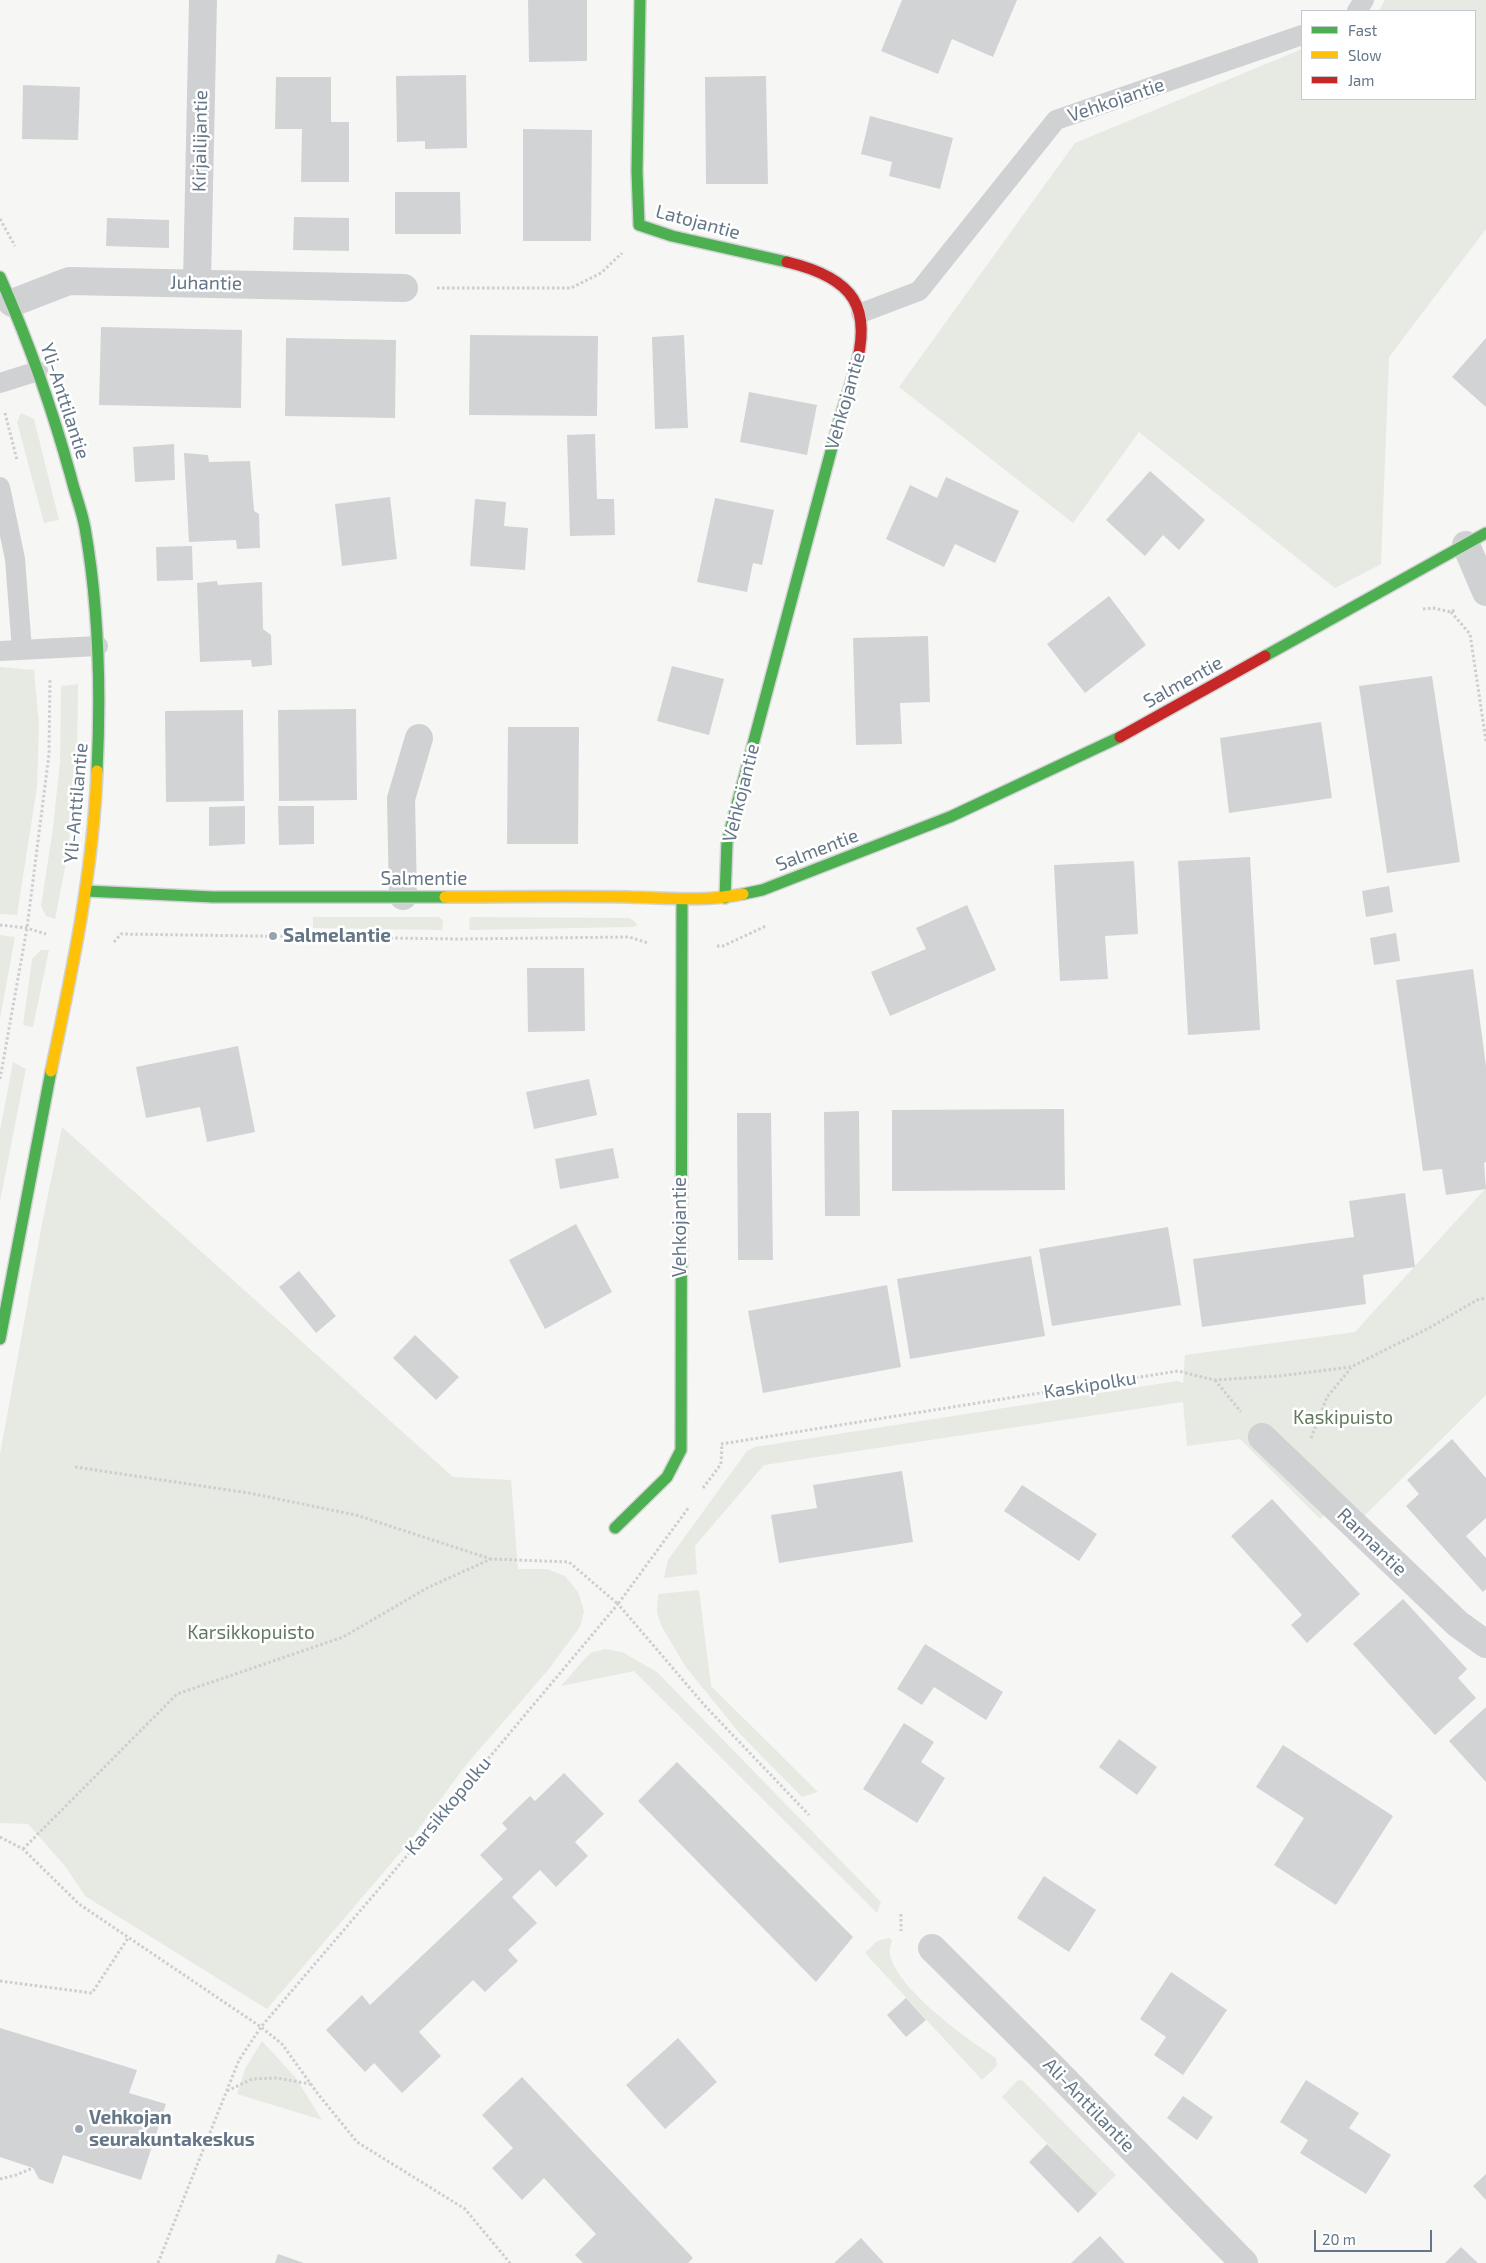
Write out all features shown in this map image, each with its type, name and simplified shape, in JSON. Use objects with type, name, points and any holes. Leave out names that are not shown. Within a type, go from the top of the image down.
[{"type":"street","name":"Kirjailijantie","points":[[197,282],[203,0]]},
{"type":"street","name":"Latojantie","points":[[640,0],[637,171],[639,225],[672,236],[799,265],[824,274],[850,292],[861,314]]},
{"type":"street","name":"Yli-Anttilantie","points":[[0,277],[38,371],[60,435],[84,528],[98,646],[100,721],[96,798],[86,890],[78,941],[45,1100],[0,1339]]},
{"type":"street","name":"Juhantie","points":[[12,303],[69,282],[197,282],[404,288]]},
{"type":"street","name":"Vehkojantie","points":[[725,898],[727,842],[839,421],[861,349],[861,314]]},
{"type":"street","name":"Salmentie","points":[[86,890],[213,896],[630,897],[682,900],[725,898],[762,890],[952,816],[1106,745],[1476,539]]},
{"type":"street","points":[[1476,539],[1486,592]]},
{"type":"street","points":[[402,896],[401,799],[419,738]]},
{"type":"street","name":"Vehkojantie","points":[[615,1528],[667,1477],[680,1450],[682,900]]},
{"type":"street","name":"Rannantie","points":[[1262,1437],[1458,1624],[1486,1644]]},
{"type":"street","name":"Ali-Anttilantie","points":[[932,1948],[1244,2263]]},
{"type":"lane","name":"Vehkojantie","points":[[861,314],[919,291],[1056,120],[1301,36]]},
{"type":"lane","points":[[0,383],[38,371]]},
{"type":"lane","points":[[0,487],[15,559],[22,650]]},
{"type":"lane","points":[[0,651],[98,646]]},
{"type":"path","points":[[404,288],[571,288],[601,273],[625,250],[639,225]]},
{"type":"path","points":[[2,405],[19,468]]},
{"type":"path","points":[[1451,612],[1470,634],[1486,740]]},
{"type":"path","points":[[0,1079],[27,928],[49,754],[50,648]]},
{"type":"path","points":[[0,925],[27,928]]},
{"type":"path","name":"Kaskipolku","points":[[680,1450],[1178,1371],[1214,1380],[1279,1376],[1351,1367],[1429,1328],[1478,1300],[1486,1298]]},
{"type":"path","points":[[1304,1476],[1311,1438],[1327,1397],[1351,1367]]},
{"type":"path","points":[[1214,1380],[1262,1437]]},
{"type":"path","points":[[698,1495],[721,1464],[722,1444]]},
{"type":"path","points":[[76,1467],[249,1493],[356,1515],[491,1559],[569,1562],[618,1604],[706,1707],[809,1815]]},
{"type":"path","name":"Karsikkopolku","points":[[158,2263],[239,2060],[261,2026],[378,1891],[618,1604],[692,1503]]},
{"type":"path","points":[[23,1849],[177,1694],[342,1637],[429,1588],[491,1559]]},
{"type":"path","points":[[0,1838],[23,1849],[79,1904],[261,2026],[282,2044],[357,2142],[465,2210],[510,2263]]},
{"type":"path","points":[[0,1981],[92,1993],[128,1938]]},
{"type":"path","points":[[227,2091],[252,2079],[277,2078],[311,2084]]},
{"type":"path","points":[[0,2179],[32,2168]]},
{"type":"green space","points":[[1385,0],[1486,0],[1486,229],[1389,357],[1381,564],[1335,588],[1139,432],[1073,523],[899,387],[1075,143],[1301,49],[1301,100],[1476,100],[1476,10],[1380,10]]},
{"type":"green space","points":[[21,413],[34,419],[59,520],[44,523],[17,422]]},
{"type":"green space","points":[[0,667],[34,670],[39,724],[37,787],[17,915],[0,914]]},
{"type":"green space","points":[[78,684],[77,763],[67,857],[55,919],[46,916],[41,906],[53,828],[60,762],[61,686]]},
{"type":"green space","points":[[313,917],[438,917],[443,920],[442,930],[313,928]]},
{"type":"green space","points":[[470,917],[630,918],[638,925],[633,927],[469,930]]},
{"type":"green space","points":[[0,935],[15,937],[0,1019]]},
{"type":"green space","points":[[41,950],[49,950],[33,1027],[23,1025],[32,959]]},
{"type":"green space","points":[[13,1062],[26,1069],[0,1201],[0,1131]]},
{"type":"green space","name":"Karsikkopuisto","points":[[62,1127],[453,1477],[511,1480],[518,1569],[547,1569],[565,1576],[578,1592],[584,1611],[580,1627],[548,1670],[466,1765],[406,1846],[267,2009],[85,1896],[65,1866],[28,1824],[0,1823],[0,1454],[42,1224]]},
{"type":"green space","name":"Kaskipuisto","points":[[1486,1188],[1486,1395],[1346,1534],[1324,1515],[1320,1519],[1240,1439],[1187,1446],[1183,1402],[764,1465],[695,1546],[697,1574],[664,1578],[668,1560],[747,1451],[755,1447],[1177,1381],[1183,1383],[1185,1355],[1355,1332]]},
{"type":"green space","points":[[699,1590],[711,1686],[818,1792],[802,1797],[741,1735],[685,1666],[661,1625],[657,1612],[658,1594]]},
{"type":"green space","points":[[605,1649],[622,1652],[657,1672],[881,1902],[877,1913],[634,1671],[561,1686],[590,1653]]},
{"type":"green space","points":[[889,1938],[892,1940],[890,1955],[896,1969],[919,1998],[968,2039],[996,2058],[997,2066],[982,2080],[865,1953],[877,1941]]},
{"type":"green space","points":[[262,2041],[296,2078],[322,2120],[237,2094],[245,2069]]},
{"type":"green space","points":[[1022,2080],[1116,2175],[1097,2194],[1002,2097],[1017,2081]]},
{"type":"building","points":[[528,0],[587,0],[587,61],[529,62]]},
{"type":"building","points":[[902,0],[1017,0],[993,57],[952,39],[938,74],[881,51]]},
{"type":"building","points":[[466,75],[467,148],[425,149],[425,141],[397,142],[396,76]]},
{"type":"building","points":[[766,76],[768,184],[706,184],[705,77]]},
{"type":"building","points":[[276,77],[331,77],[331,122],[349,122],[349,182],[301,182],[302,129],[275,129]]},
{"type":"building","points":[[23,85],[80,87],[78,140],[22,139]]},
{"type":"building","points":[[870,116],[953,138],[940,189],[889,176],[892,162],[861,154]]},
{"type":"building","points":[[523,129],[592,130],[591,241],[523,241]]},
{"type":"building","points":[[395,192],[460,192],[461,234],[395,234]]},
{"type":"building","points":[[294,217],[349,218],[349,251],[293,250]]},
{"type":"building","points":[[107,218],[169,220],[169,248],[106,246]]},
{"type":"building","points":[[101,327],[242,330],[241,408],[99,405]]},
{"type":"building","points":[[470,335],[598,336],[597,416],[469,415]]},
{"type":"building","points":[[684,335],[688,428],[655,429],[652,337]]},
{"type":"building","points":[[286,338],[396,340],[395,418],[285,416]]},
{"type":"building","points":[[1486,338],[1486,407],[1452,377]]},
{"type":"building","points":[[749,392],[817,405],[807,455],[740,442]]},
{"type":"building","points":[[595,434],[597,499],[614,499],[615,535],[570,536],[567,435]]},
{"type":"building","points":[[174,444],[175,480],[135,482],[133,447]]},
{"type":"building","points":[[184,453],[208,455],[209,462],[250,461],[254,511],[259,514],[260,548],[237,549],[236,540],[189,542]]},
{"type":"building","points":[[1150,471],[1205,520],[1179,550],[1163,535],[1145,556],[1106,520]]},
{"type":"building","points":[[946,477],[1019,511],[995,563],[955,544],[944,567],[886,539],[910,485],[937,498]]},
{"type":"building","points":[[390,497],[397,559],[342,566],[335,504]]},
{"type":"building","points":[[715,498],[774,510],[762,565],[753,563],[747,592],[697,582]]},
{"type":"building","points":[[475,499],[506,502],[504,526],[528,528],[525,570],[470,566]]},
{"type":"building","points":[[192,546],[193,580],[157,581],[156,547]]},
{"type":"building","points":[[217,581],[218,585],[262,582],[263,629],[271,635],[272,665],[252,667],[251,660],[200,662],[197,583]]},
{"type":"building","points":[[1109,596],[1146,645],[1085,693],[1047,644]]},
{"type":"building","points":[[928,636],[930,702],[900,703],[902,744],[856,745],[853,638]]},
{"type":"building","points":[[672,666],[724,679],[709,735],[657,721]]},
{"type":"building","points":[[1432,676],[1460,862],[1387,873],[1359,686]]},
{"type":"building","points":[[356,709],[357,800],[279,801],[278,710]]},
{"type":"building","points":[[243,710],[244,801],[166,802],[165,711]]},
{"type":"building","points":[[1321,722],[1332,798],[1229,813],[1220,738]]},
{"type":"building","points":[[508,727],[579,727],[578,844],[507,844]]},
{"type":"building","points":[[245,806],[245,844],[209,846],[209,807]]},
{"type":"building","points":[[278,806],[314,806],[314,844],[279,845]]},
{"type":"building","points":[[1250,857],[1260,1030],[1188,1035],[1178,861]]},
{"type":"building","points":[[1134,861],[1138,934],[1105,936],[1108,979],[1060,981],[1054,865]]},
{"type":"building","points":[[1389,886],[1393,912],[1366,917],[1362,891]]},
{"type":"building","points":[[967,905],[996,970],[890,1016],[871,972],[926,949],[916,928]]},
{"type":"building","points":[[1396,933],[1400,961],[1374,965],[1370,938]]},
{"type":"building","points":[[527,968],[584,968],[585,1031],[528,1032]]},
{"type":"building","points":[[1473,969],[1486,1066],[1486,1162],[1484,1163],[1486,1189],[1446,1195],[1442,1169],[1423,1171],[1396,980]]},
{"type":"building","points":[[238,1046],[255,1132],[207,1142],[200,1107],[146,1118],[136,1067]]},
{"type":"building","points":[[589,1079],[597,1115],[534,1129],[526,1092]]},
{"type":"building","points":[[1064,1109],[1065,1190],[892,1191],[892,1110]]},
{"type":"building","points":[[859,1111],[860,1216],[825,1216],[824,1112]]},
{"type":"building","points":[[737,1113],[771,1113],[773,1260],[738,1260]]},
{"type":"building","points":[[613,1148],[619,1178],[560,1189],[555,1159]]},
{"type":"building","points":[[1405,1193],[1415,1267],[1363,1275],[1366,1304],[1202,1327],[1193,1259],[1354,1237],[1349,1201]]},
{"type":"building","points":[[576,1224],[612,1292],[545,1329],[509,1260]]},
{"type":"building","points":[[1168,1227],[1181,1305],[1052,1326],[1039,1249]]},
{"type":"building","points":[[1031,1256],[1045,1336],[910,1359],[897,1279]]},
{"type":"building","points":[[299,1271],[336,1316],[316,1333],[279,1287]]},
{"type":"building","points":[[887,1285],[901,1367],[763,1393],[748,1311]]},
{"type":"building","points":[[415,1335],[459,1377],[436,1400],[393,1358]]},
{"type":"building","points":[[1452,1439],[1486,1478],[1486,1518],[1466,1536],[1486,1558],[1486,1589],[1483,1592],[1406,1506],[1419,1494],[1407,1480]]},
{"type":"building","points":[[902,1471],[913,1542],[779,1563],[771,1515],[817,1508],[813,1485]]},
{"type":"building","points":[[1022,1485],[1097,1534],[1079,1561],[1004,1511]]},
{"type":"building","points":[[1272,1499],[1360,1594],[1307,1643],[1291,1625],[1302,1615],[1231,1536]]},
{"type":"building","points":[[1403,1599],[1467,1669],[1458,1678],[1476,1698],[1435,1735],[1353,1644]]},
{"type":"building","points":[[925,1644],[1003,1692],[986,1720],[934,1687],[922,1705],[897,1689]]},
{"type":"building","points":[[1486,1707],[1486,1782],[1449,1741]]},
{"type":"building","points":[[904,1723],[934,1742],[921,1762],[945,1778],[917,1823],[863,1789]]},
{"type":"building","points":[[1119,1739],[1157,1767],[1137,1795],[1099,1767]]},
{"type":"building","points":[[1283,1745],[1393,1816],[1336,1905],[1274,1865],[1304,1818],[1256,1787]]},
{"type":"building","points":[[677,1762],[853,1937],[816,1982],[638,1801]]},
{"type":"building","points":[[564,1773],[604,1814],[575,1842],[588,1856],[556,1887],[540,1870],[512,1897],[537,1923],[508,1950],[518,1961],[485,1992],[473,1980],[419,2032],[441,2056],[402,2093],[374,2063],[365,2072],[326,2030],[362,1995],[370,2005],[503,1879],[480,1855],[507,1829],[502,1823],[530,1796],[535,1801]]},
{"type":"building","points":[[1044,1876],[1096,1910],[1069,1952],[1017,1918]]},
{"type":"building","points":[[1171,1972],[1227,2010],[1183,2075],[1154,2055],[1166,2037],[1140,2019]]},
{"type":"building","points":[[906,1998],[926,2020],[906,2037],[887,2015]]},
{"type":"building","name":"Vehkojan seurakuntakeskus","points":[[0,2028],[137,2070],[129,2093],[166,2104],[141,2180],[63,2155],[53,2184],[39,2179],[33,2168],[0,2157]]},
{"type":"building","points":[[678,2038],[717,2082],[665,2129],[626,2085]]},
{"type":"building","points":[[522,2077],[693,2258],[688,2263],[583,2263],[575,2255],[596,2234],[544,2178],[522,2200],[492,2168],[513,2148],[482,2115]]},
{"type":"building","points":[[1306,2080],[1359,2113],[1349,2128],[1391,2155],[1366,2194],[1300,2153],[1308,2140],[1280,2122]]},
{"type":"building","points":[[1183,2096],[1213,2117],[1197,2140],[1167,2118]]},
{"type":"building","points":[[1047,2144],[1097,2194],[1078,2213],[1029,2162]]},
{"type":"building","points":[[1486,2174],[1486,2200],[1473,2186]]},
{"type":"building","points":[[1100,2236],[1125,2263],[1071,2263]]},
{"type":"building","points":[[861,2238],[884,2263],[834,2263]]},
{"type":"building","points":[[1461,2247],[1478,2263],[1445,2263]]},
{"type":"building","points":[[278,2254],[304,2263],[275,2263]]},
{"type":"traffic: fast","points":[[640,0],[637,171],[639,225],[672,236],[787,262]]},
{"type":"traffic: fast","points":[[0,277],[21,326],[48,401],[85,528],[90,558],[98,649],[97,771]]},
{"type":"traffic: fast","points":[[725,898],[727,842],[839,421],[854,373]]},
{"type":"traffic: fast","points":[[1265,656],[1486,533]]},
{"type":"traffic: fast","points":[[743,894],[762,890],[952,816],[1120,737]]},
{"type":"traffic: fast","points":[[86,891],[213,897],[445,897]]},
{"type":"traffic: fast","points":[[615,1528],[667,1477],[681,1450],[682,900]]},
{"type":"traffic: fast","points":[[0,1339],[51,1071]]},
{"type":"traffic: slow","points":[[51,1071],[74,959],[86,885],[95,809],[97,771]]},
{"type":"traffic: slow","points":[[445,897],[686,899],[743,894]]},
{"type":"traffic: jam","points":[[787,262],[829,277],[843,287],[853,299],[859,313],[861,330],[860,350],[854,373]]},
{"type":"traffic: jam","points":[[1120,737],[1265,656]]},
{"type":"place","name":"Salmelantie","points":[[273,936]]},
{"type":"place","name":"Vehkojan seurakuntakeskus","points":[[79,2129]]}]
